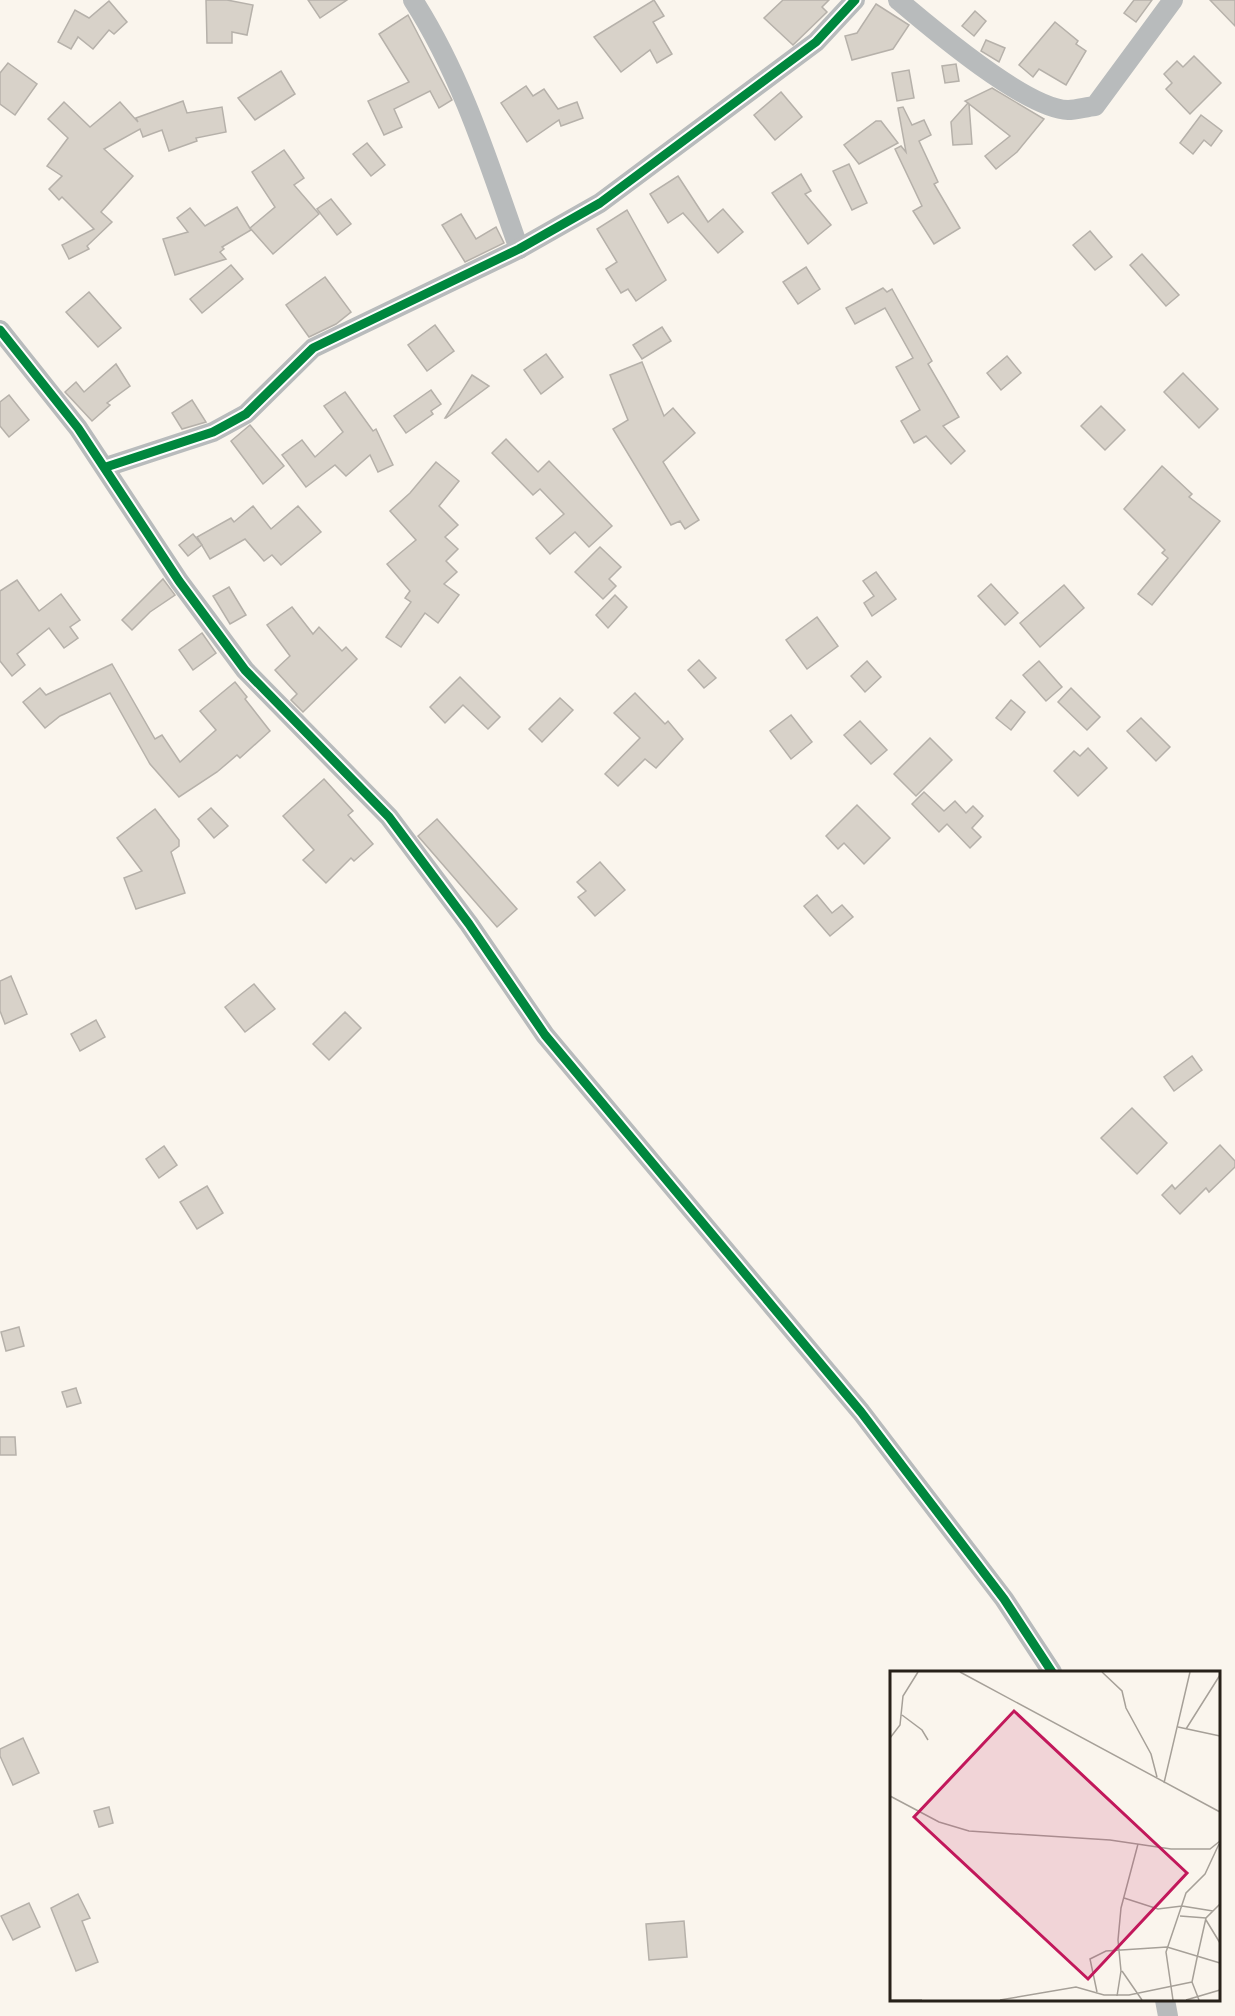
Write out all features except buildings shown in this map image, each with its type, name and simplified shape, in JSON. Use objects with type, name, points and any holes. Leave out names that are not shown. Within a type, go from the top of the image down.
[{"type":"street","points":[[412,0],[436,36],[476,129],[519,249]]},
{"type":"street","points":[[105,467],[221,428],[246,414],[313,348],[519,249],[600,203],[816,42],[855,0]]},
{"type":"street","points":[[898,0],[966,55],[1033,99],[1066,110],[1095,106],[1173,0]]},
{"type":"street","points":[[0,330],[105,467],[179,581],[245,670],[389,817],[469,924],[545,1035],[861,1412],[1004,1599],[1051,1671]]},
{"type":"street","points":[[1165,2001],[1168,2016]]},
{"type":"cycle path","points":[[106,467],[213,432],[246,414],[313,348],[519,249],[600,203],[816,42],[855,0]]},
{"type":"cycle path","points":[[0,330],[78,428],[179,581],[245,670],[389,817],[469,924],[545,1035],[861,1412],[1004,1599],[1051,1671]]}]
